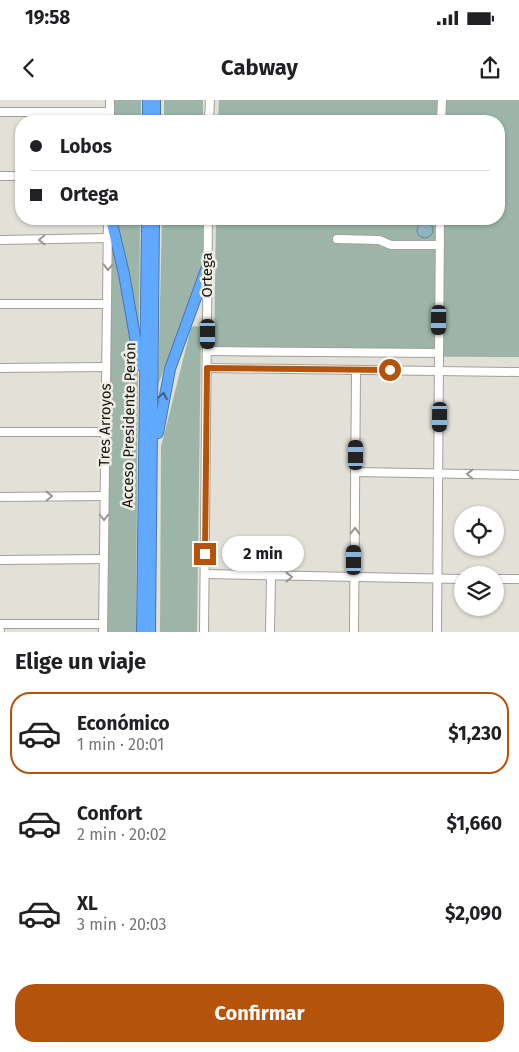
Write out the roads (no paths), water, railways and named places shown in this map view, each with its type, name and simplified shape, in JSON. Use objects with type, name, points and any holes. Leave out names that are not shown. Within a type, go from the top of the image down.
[{"type":"highway","points":[[148,100],[148,115]]},
{"type":"highway","points":[[155,100],[155,115]]},
{"type":"highway","points":[[111,225],[124,274],[140,361],[144,426]]},
{"type":"highway","name":"Acceso Presidente Perón","points":[[142,632],[147,225]]},
{"type":"highway","name":"Acceso Presidente Perón","points":[[150,632],[154,225]]},
{"type":"highway","points":[[152,496],[156,479],[159,421],[170,369],[207,267]]},
{"type":"street","points":[[0,112],[110,112],[110,100]]},
{"type":"street","points":[[209,115],[210,100]]},
{"type":"street","points":[[441,115],[442,100]]},
{"type":"street","points":[[0,176],[15,176]]},
{"type":"street","name":"Tres Arroyos","points":[[103,628],[109,225]]},
{"type":"street","name":"Ortega","points":[[204,632],[208,225]]},
{"type":"street","points":[[438,632],[440,225]]},
{"type":"street","points":[[0,240],[108,238]]},
{"type":"street","points":[[337,239],[379,240],[391,245],[440,245]]},
{"type":"street","points":[[0,304],[107,304]]},
{"type":"street","points":[[208,351],[439,353]]},
{"type":"street","points":[[0,368],[106,367]]},
{"type":"street","points":[[207,368],[519,372]]},
{"type":"street","points":[[354,632],[356,370]]},
{"type":"street","points":[[0,432],[106,432]]},
{"type":"street","points":[[356,472],[519,475]]},
{"type":"street","points":[[0,497],[104,496]]},
{"type":"street","points":[[0,560],[104,559]]},
{"type":"street","points":[[205,574],[454,579]]},
{"type":"street","points":[[270,632],[271,576]]},
{"type":"street","points":[[504,579],[519,579]]},
{"type":"street","points":[[0,624],[103,628]]},
{"type":"water","points":[[418,225],[432,225],[433,233],[428,238],[422,238],[417,233]]}]
